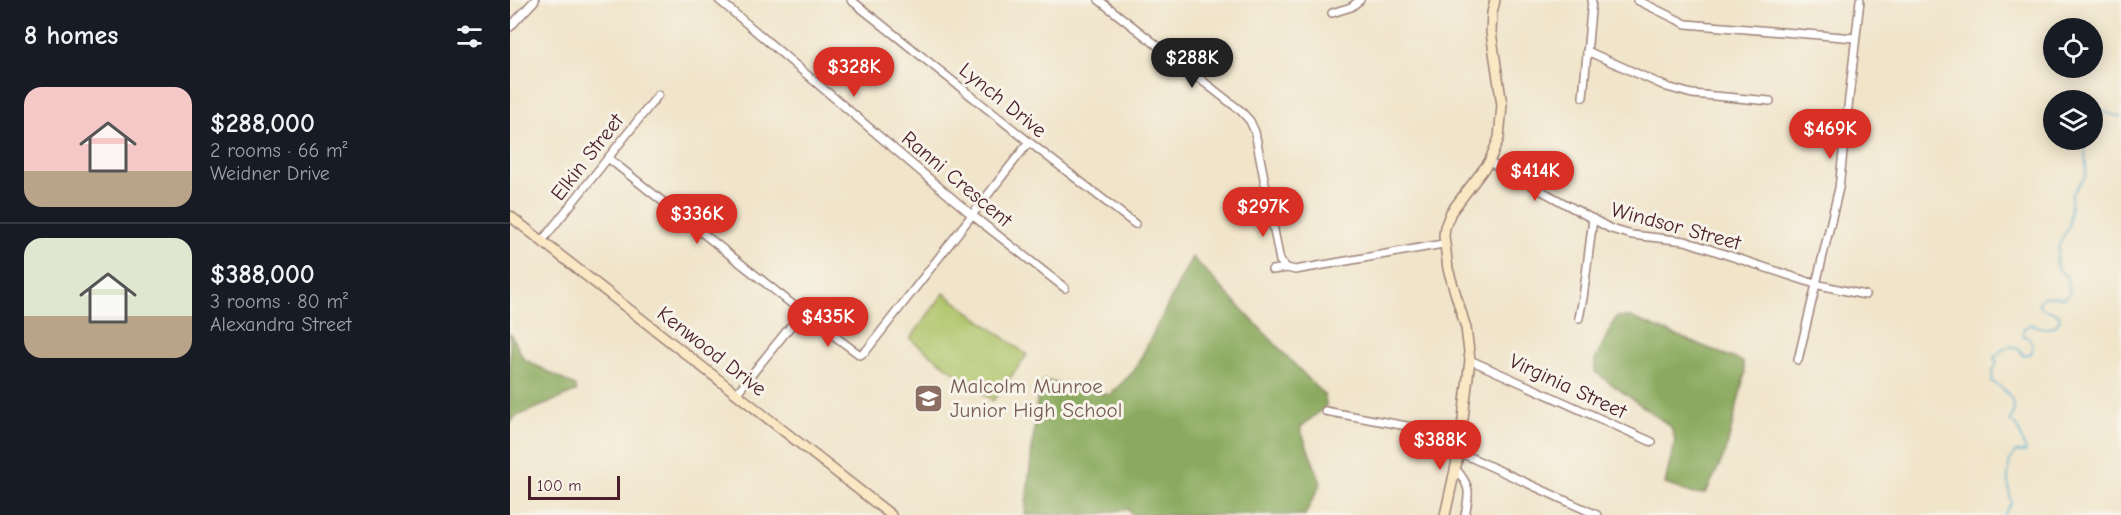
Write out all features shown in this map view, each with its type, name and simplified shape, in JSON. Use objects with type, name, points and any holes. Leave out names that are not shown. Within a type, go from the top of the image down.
[{"type":"main road","points":[[1445,515],[1459,452],[1470,360],[1466,328],[1443,244],[1445,227],[1451,212],[1489,162],[1499,138],[1502,122],[1501,88],[1491,32],[1495,0]]},
{"type":"main road","name":"Kenwood Drive","points":[[510,216],[891,515]]},
{"type":"street","points":[[510,27],[535,0]]},
{"type":"street","name":"Ranni Crescent","points":[[719,0],[972,215],[1065,288]]},
{"type":"street","name":"Lynch Drive","points":[[851,0],[1135,224]]},
{"type":"street","points":[[1099,0],[1241,111],[1250,121],[1255,132],[1281,261],[1287,268]]},
{"type":"street","points":[[1332,13],[1351,7],[1360,0]]},
{"type":"street","points":[[1583,97],[1592,0]]},
{"type":"street","points":[[1637,0],[1686,24],[1855,38]]},
{"type":"street","points":[[1798,360],[1839,188],[1860,0]]},
{"type":"street","points":[[1587,51],[1667,87],[1681,91],[1770,101]]},
{"type":"street","name":"Elkin Street","points":[[542,241],[658,95]]},
{"type":"street","points":[[608,158],[856,354],[863,355],[1029,142]]},
{"type":"street","name":"Windsor Street","points":[[1489,162],[1611,229],[1632,235],[1684,242],[1815,284],[1865,295]]},
{"type":"street","points":[[1578,318],[1583,298],[1593,219]]},
{"type":"street","points":[[1272,270],[1287,268],[1295,270],[1443,244]]},
{"type":"street","points":[[736,394],[802,312]]},
{"type":"street","name":"Virginia Street","points":[[1470,360],[1652,442]]},
{"type":"street","points":[[1324,411],[1461,436]]},
{"type":"street","points":[[1459,452],[1597,515]]},
{"type":"street","points":[[1455,468],[1464,478],[1469,492],[1465,515]]},
{"type":"green space","points":[[1192,257],[1325,396],[1326,406],[1300,428],[1321,483],[1305,515],[1133,515],[1127,509],[1093,515],[1025,515],[1038,393],[1043,380],[1110,395],[1134,371]]},
{"type":"green space","points":[[944,293],[1027,355],[993,401],[910,339]]},
{"type":"green space","points":[[1616,317],[1630,317],[1743,362],[1745,373],[1726,451],[1706,493],[1694,494],[1665,484],[1675,440],[1671,427],[1595,372],[1595,360]]},
{"type":"green space","points":[[510,333],[524,359],[575,386],[577,391],[515,417],[510,423]]},
{"type":"waterway","points":[[2103,112],[2121,117]]},
{"type":"waterway","points":[[2004,515],[2011,503],[2008,481],[2009,463],[2015,452],[2026,452],[2018,427],[2010,421],[2014,409],[2011,398],[1992,382],[1997,362],[1994,358],[2002,350],[2011,346],[2020,350],[2024,356],[2031,354],[2033,347],[2029,338],[2023,335],[2023,329],[2031,324],[2050,328],[2060,320],[2059,314],[2044,309],[2038,304],[2044,296],[2063,298],[2070,294],[2066,275],[2060,272],[2056,264],[2059,245],[2069,225],[2072,194],[2086,175],[2085,150]]},
{"type":"place","name":"Malcolm Munroe Junior High School","points":[[929,398]]}]
